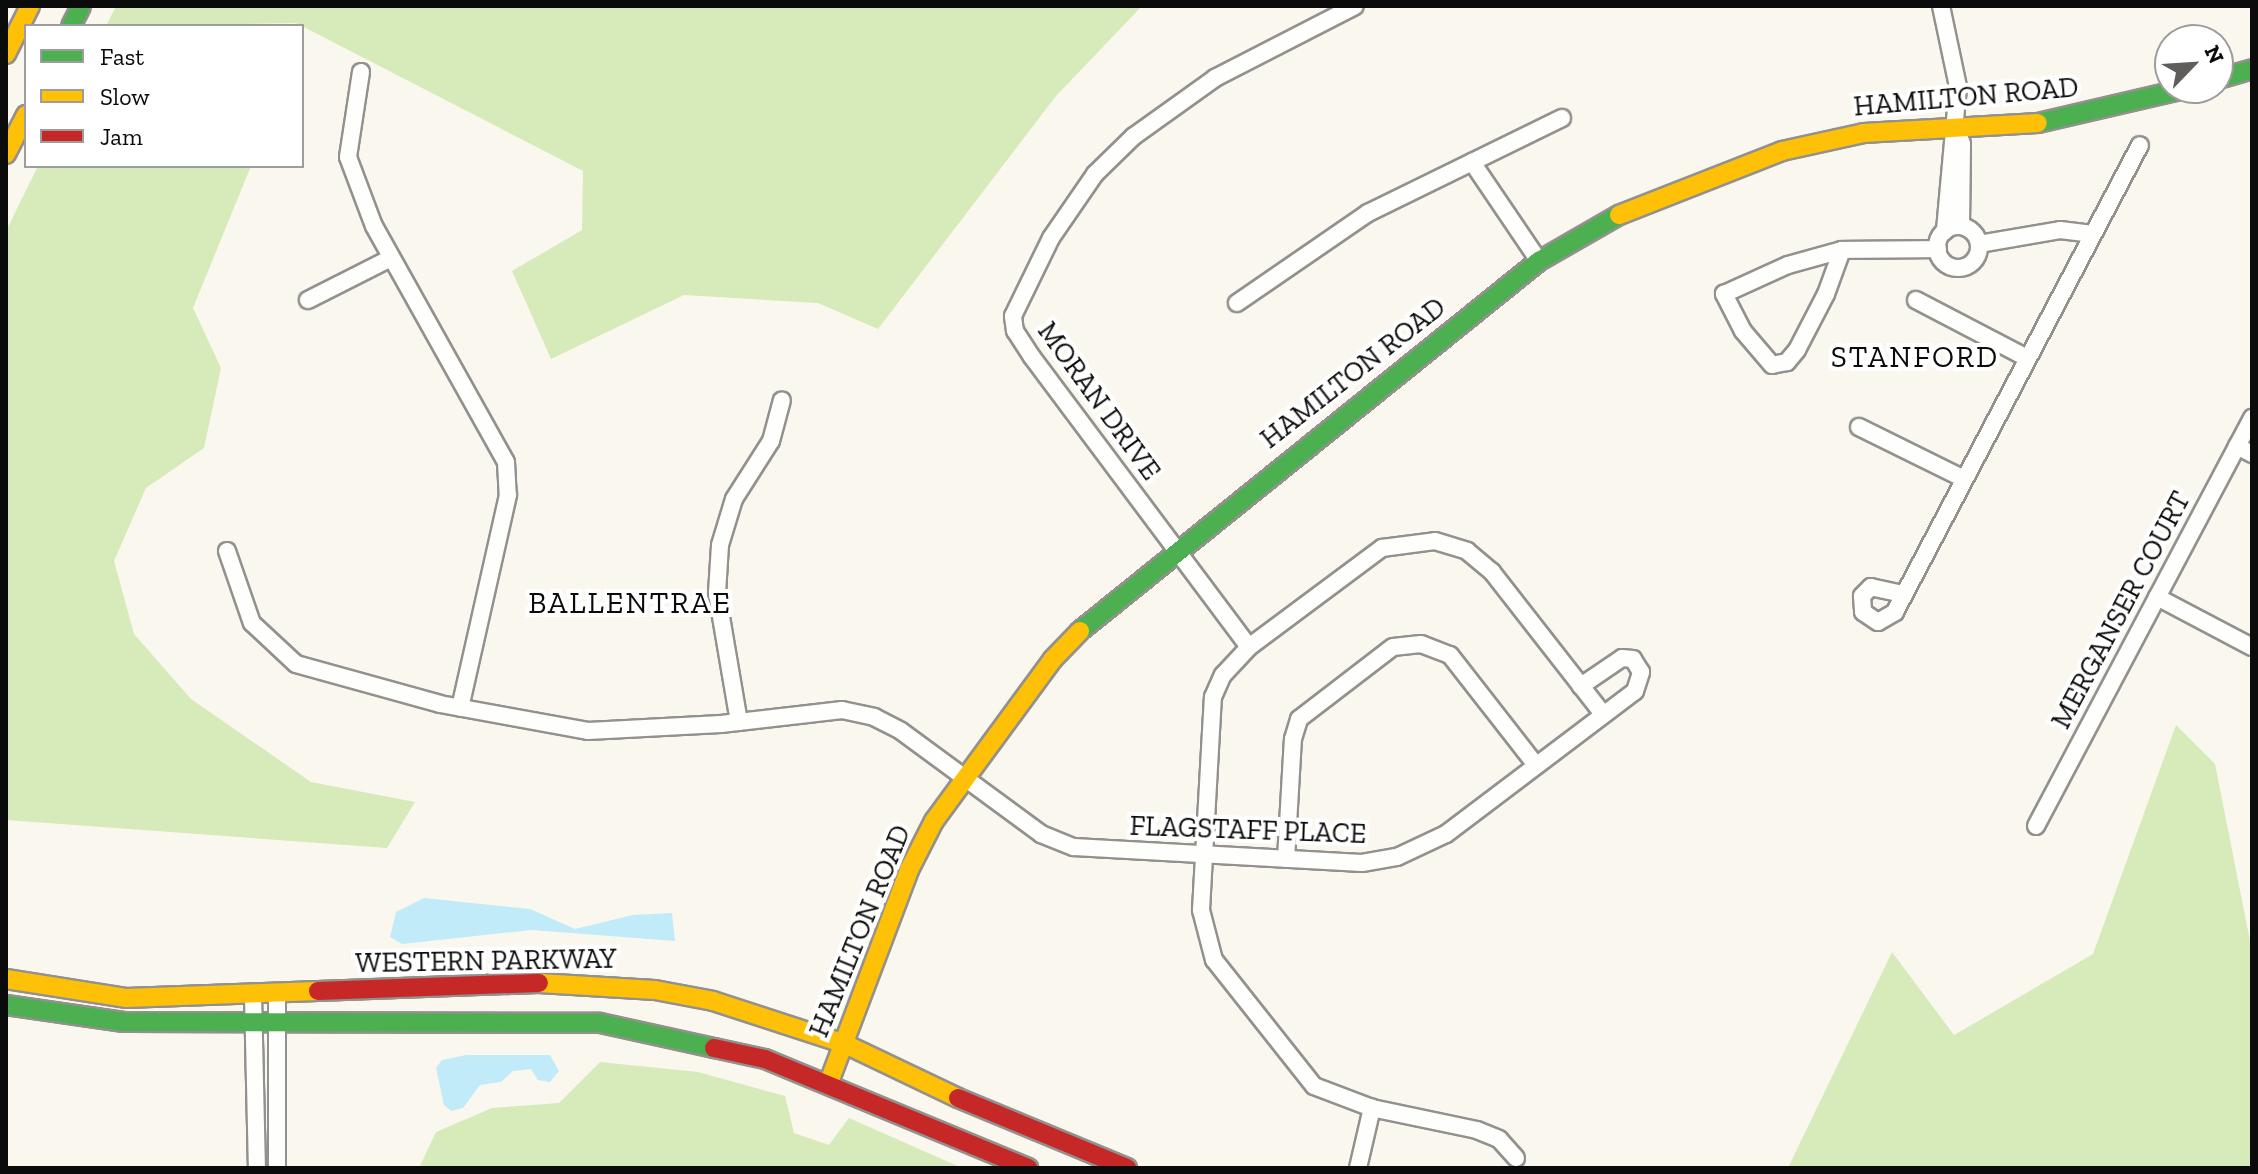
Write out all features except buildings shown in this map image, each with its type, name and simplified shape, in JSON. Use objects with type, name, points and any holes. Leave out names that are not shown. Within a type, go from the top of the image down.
[{"type":"main road","points":[[6,54],[30,6]]},
{"type":"main road","points":[[72,24],[81,6]]},
{"type":"main road","name":"HAMILTON ROAD","points":[[829,1082],[909,870],[934,821],[968,779],[1053,659],[1098,612],[1539,261],[1605,221],[1782,151],[1864,133],[2084,117],[2154,98]]},
{"type":"main road","points":[[6,154],[24,119]]},
{"type":"main road","name":"WESTERN PARKWAY","points":[[6,979],[126,998],[600,984],[713,1001],[845,1044],[954,1096],[1127,1168]]},
{"type":"main road","name":"WESTERN PARKWAY","points":[[6,1005],[124,1022],[600,1023],[693,1040],[829,1082],[1028,1168]]},
{"type":"street","name":"MORAN DRIVE","points":[[1249,647],[1022,343],[1013,316],[1018,299],[1051,238],[1095,174],[1152,120],[1215,78],[1355,6]]},
{"type":"street","points":[[1938,249],[1953,228],[1950,143],[1956,128],[1957,66],[1941,6]]},
{"type":"street","points":[[361,72],[348,157],[391,258],[506,462],[508,495],[460,708]]},
{"type":"street","points":[[1237,303],[1363,216],[1562,118]]},
{"type":"street","points":[[1903,594],[2025,357],[2140,145]]},
{"type":"street","points":[[1472,162],[1539,261]]},
{"type":"street","points":[[1938,249],[1944,263],[1958,268],[1971,264],[1979,244],[1973,231],[1953,228]]},
{"type":"street","points":[[1979,244],[2060,230],[2091,234]]},
{"type":"street","points":[[1842,250],[1797,350],[1787,362],[1772,365],[1743,331],[1724,294],[1788,265],[1842,250],[1938,249]]},
{"type":"street","points":[[308,300],[391,258]]},
{"type":"street","points":[[1916,300],[2025,357]]},
{"type":"street","points":[[739,722],[717,593],[720,545],[734,499],[771,441],[782,400]]},
{"type":"street","name":"MERGANSER COURT","points":[[2036,826],[2157,597],[2244,450],[2252,418]]},
{"type":"street","points":[[1859,427],[1964,479]]},
{"type":"street","points":[[1516,1158],[1499,1139],[1477,1130],[1372,1108],[1314,1086],[1302,1075],[1214,960],[1202,922],[1202,854],[1213,697],[1223,675],[1249,647],[1382,548],[1435,541],[1451,544],[1486,566],[1603,714]]},
{"type":"street","name":"FLAGSTAFF PLACE","points":[[227,551],[252,623],[296,664],[460,708],[588,731],[739,722],[842,710],[874,717],[968,779],[1041,834],[1062,843],[1362,863],[1406,854],[1446,834],[1640,685],[1638,664],[1622,658],[1581,686]]},
{"type":"street","points":[[2157,597],[2252,647]]},
{"type":"street","points":[[1286,859],[1293,739],[1299,719],[1393,647],[1421,644],[1450,655],[1536,765]]},
{"type":"street","points":[[277,994],[277,1168]]},
{"type":"street","points":[[253,995],[257,1168]]},
{"type":"street","points":[[1358,1168],[1372,1108]]},
{"type":"green space","points":[[116,6],[1142,6],[1056,96],[878,329],[818,303],[684,295],[551,359],[512,271],[582,230],[583,171],[304,27],[304,24],[107,24]]},
{"type":"green space","points":[[37,168],[250,168],[193,308],[221,368],[204,448],[146,488],[114,561],[134,634],[191,699],[311,782],[415,802],[387,848],[6,820],[6,231]]},
{"type":"green space","points":[[2176,725],[2215,764],[2252,951],[2252,1168],[1788,1168],[1892,952],[1954,1035],[2093,954]]},
{"type":"green space","points":[[600,1062],[698,1072],[785,1096],[794,1133],[829,1145],[849,1118],[962,1168],[419,1168],[436,1132],[492,1108],[559,1103]]},
{"type":"water","points":[[424,898],[530,909],[575,929],[633,915],[672,913],[675,941],[532,930],[402,944],[390,937],[396,912]]},
{"type":"water","points":[[466,1055],[550,1055],[559,1071],[550,1082],[538,1080],[531,1069],[513,1071],[501,1082],[480,1085],[463,1108],[451,1111],[444,1105],[436,1068],[442,1060]]},
{"type":"traffic: fast","points":[[72,24],[81,6]]},
{"type":"traffic: fast","points":[[2234,74],[2252,69]]},
{"type":"traffic: fast","points":[[2038,123],[2154,96]]},
{"type":"traffic: fast","points":[[1080,631],[1539,261],[1619,215]]},
{"type":"traffic: fast","points":[[6,1005],[124,1022],[600,1023],[714,1048]]},
{"type":"traffic: slow","points":[[6,54],[30,6]]},
{"type":"traffic: slow","points":[[6,154],[24,119]]},
{"type":"traffic: slow","points":[[1619,215],[1782,151],[1864,133],[2038,123]]},
{"type":"traffic: slow","points":[[829,1082],[909,870],[934,821],[1053,659],[1080,631]]},
{"type":"traffic: slow","points":[[6,979],[126,998],[318,991]]},
{"type":"traffic: slow","points":[[539,983],[655,990],[713,1001],[845,1044],[958,1098]]},
{"type":"traffic: jam","points":[[318,991],[539,983]]},
{"type":"traffic: jam","points":[[714,1048],[765,1059],[1028,1168]]},
{"type":"traffic: jam","points":[[958,1098],[1127,1168]]},
{"type":"district","name":"STANFORD","points":[[1915,357]]},
{"type":"district","name":"BALLENTRAE","points":[[630,603]]}]
